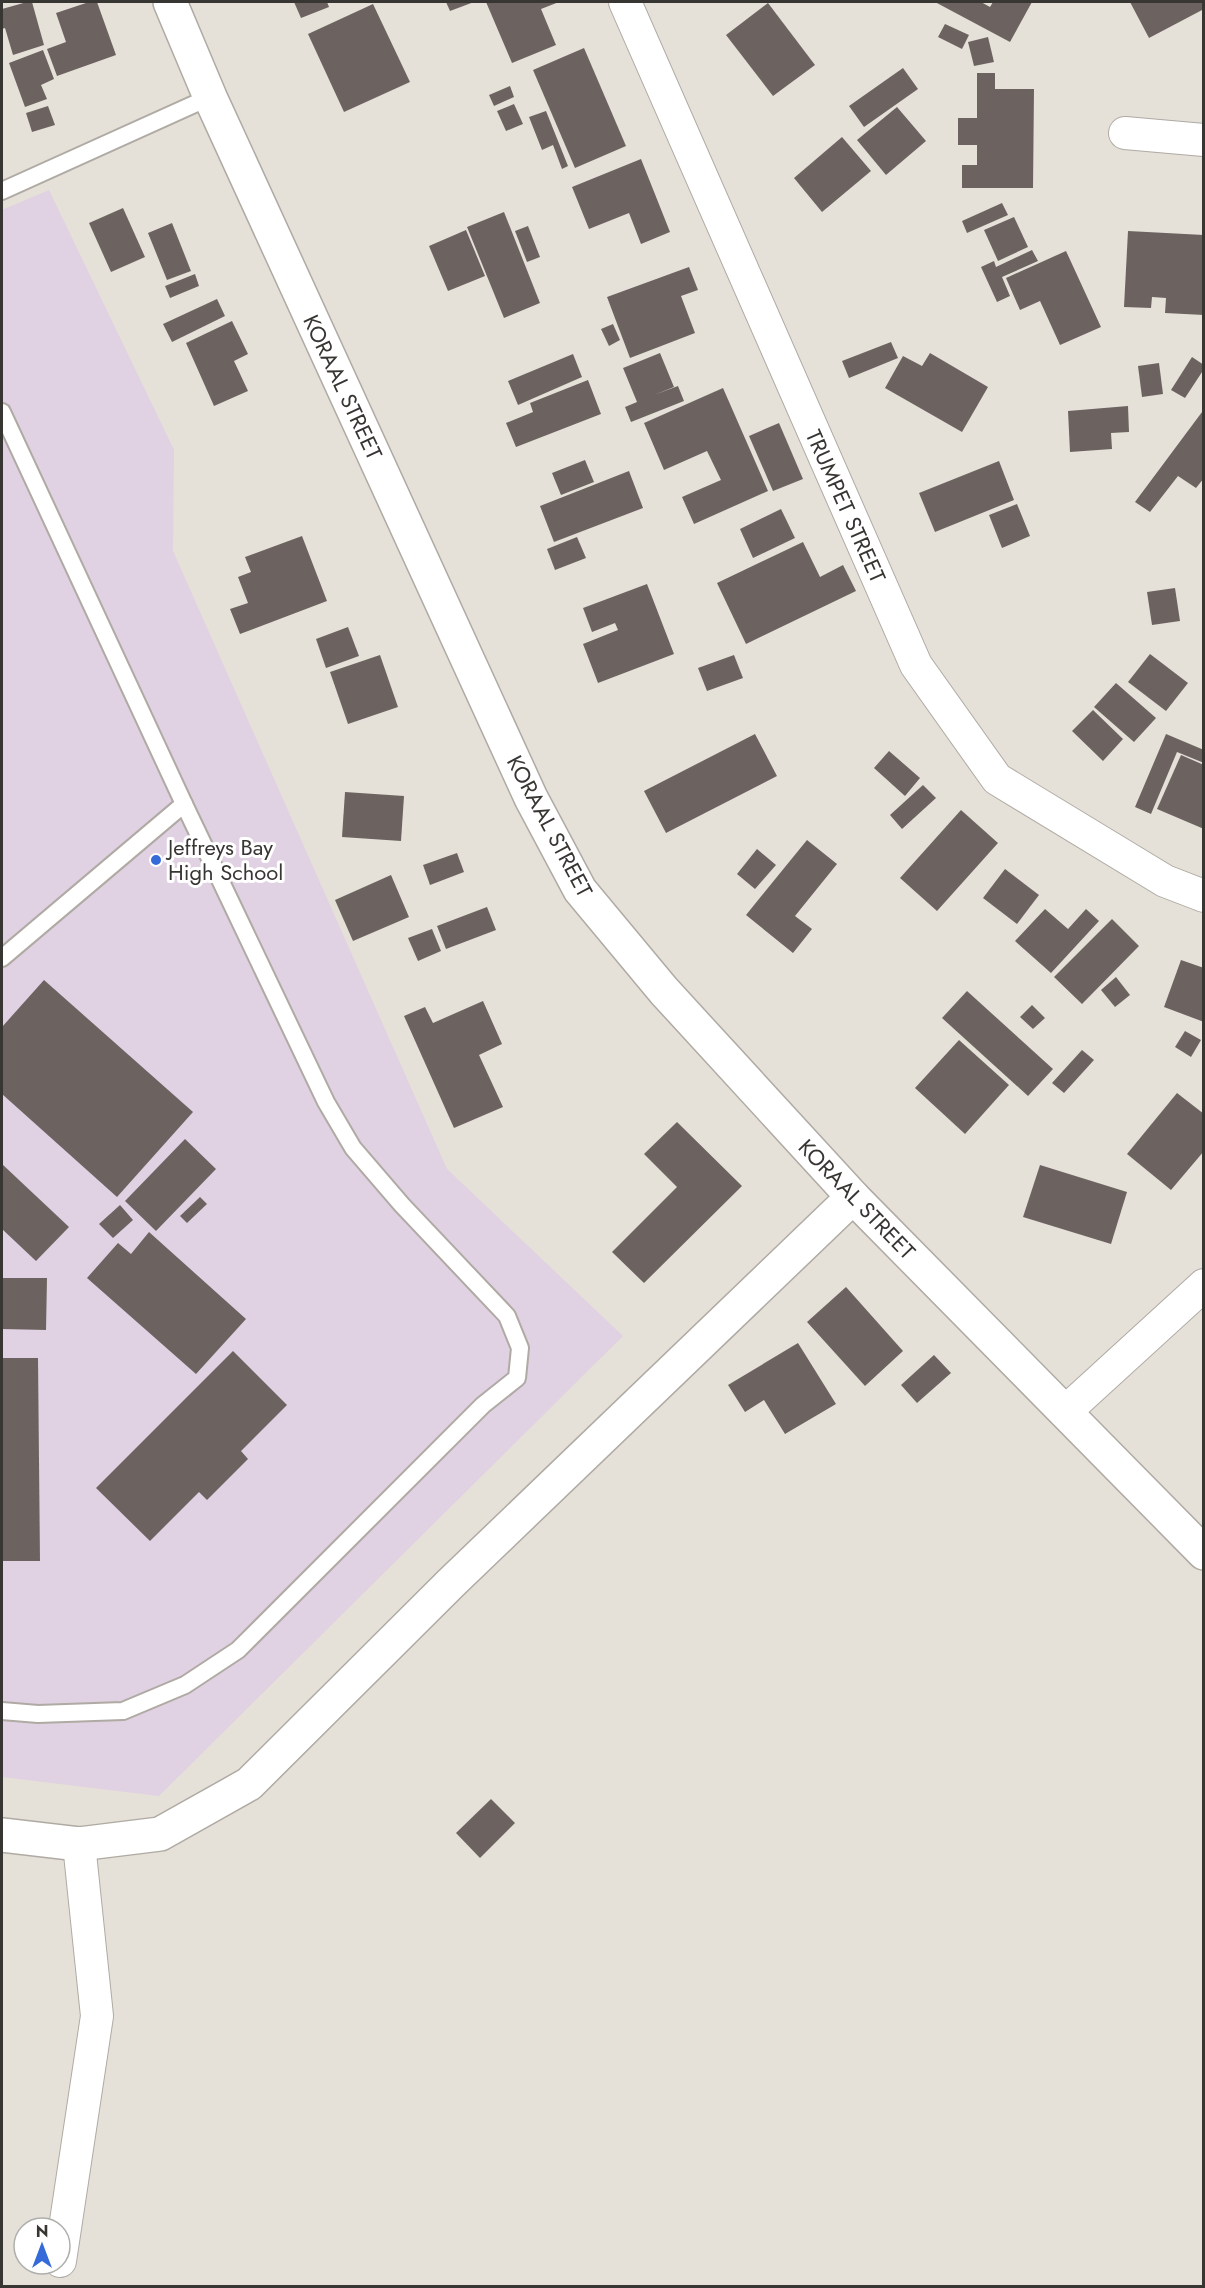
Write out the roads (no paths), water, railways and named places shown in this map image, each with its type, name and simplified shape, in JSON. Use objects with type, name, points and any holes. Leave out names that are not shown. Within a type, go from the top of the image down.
[{"type":"street","name":"KORAAL STREET","points":[[170,2],[210,97],[531,798],[580,890],[664,991],[853,1197],[1203,1552]]},
{"type":"street","name":"TRUMPET STREET","points":[[625,2],[916,665],[997,779],[1165,881],[1203,896]]},
{"type":"street","points":[[1125,133],[1203,140]]},
{"type":"street","points":[[2,1835],[79,1844],[160,1834],[249,1785],[451,1583],[853,1197]]},
{"type":"street","points":[[1065,1412],[1203,1285]]},
{"type":"street","points":[[67,2216],[98,2016],[79,1844]]},
{"type":"lane","points":[[2,191],[210,97]]},
{"type":"lane","points":[[2,412],[184,804],[326,1102],[353,1148],[402,1205],[507,1316],[520,1348],[518,1378],[483,1405],[238,1650],[185,1685],[123,1711],[38,1714],[2,1711]]},
{"type":"lane","points":[[2,958],[184,804]]},
{"type":"place","name":"Jeffreys Bay High School","points":[[156,860]]}]
